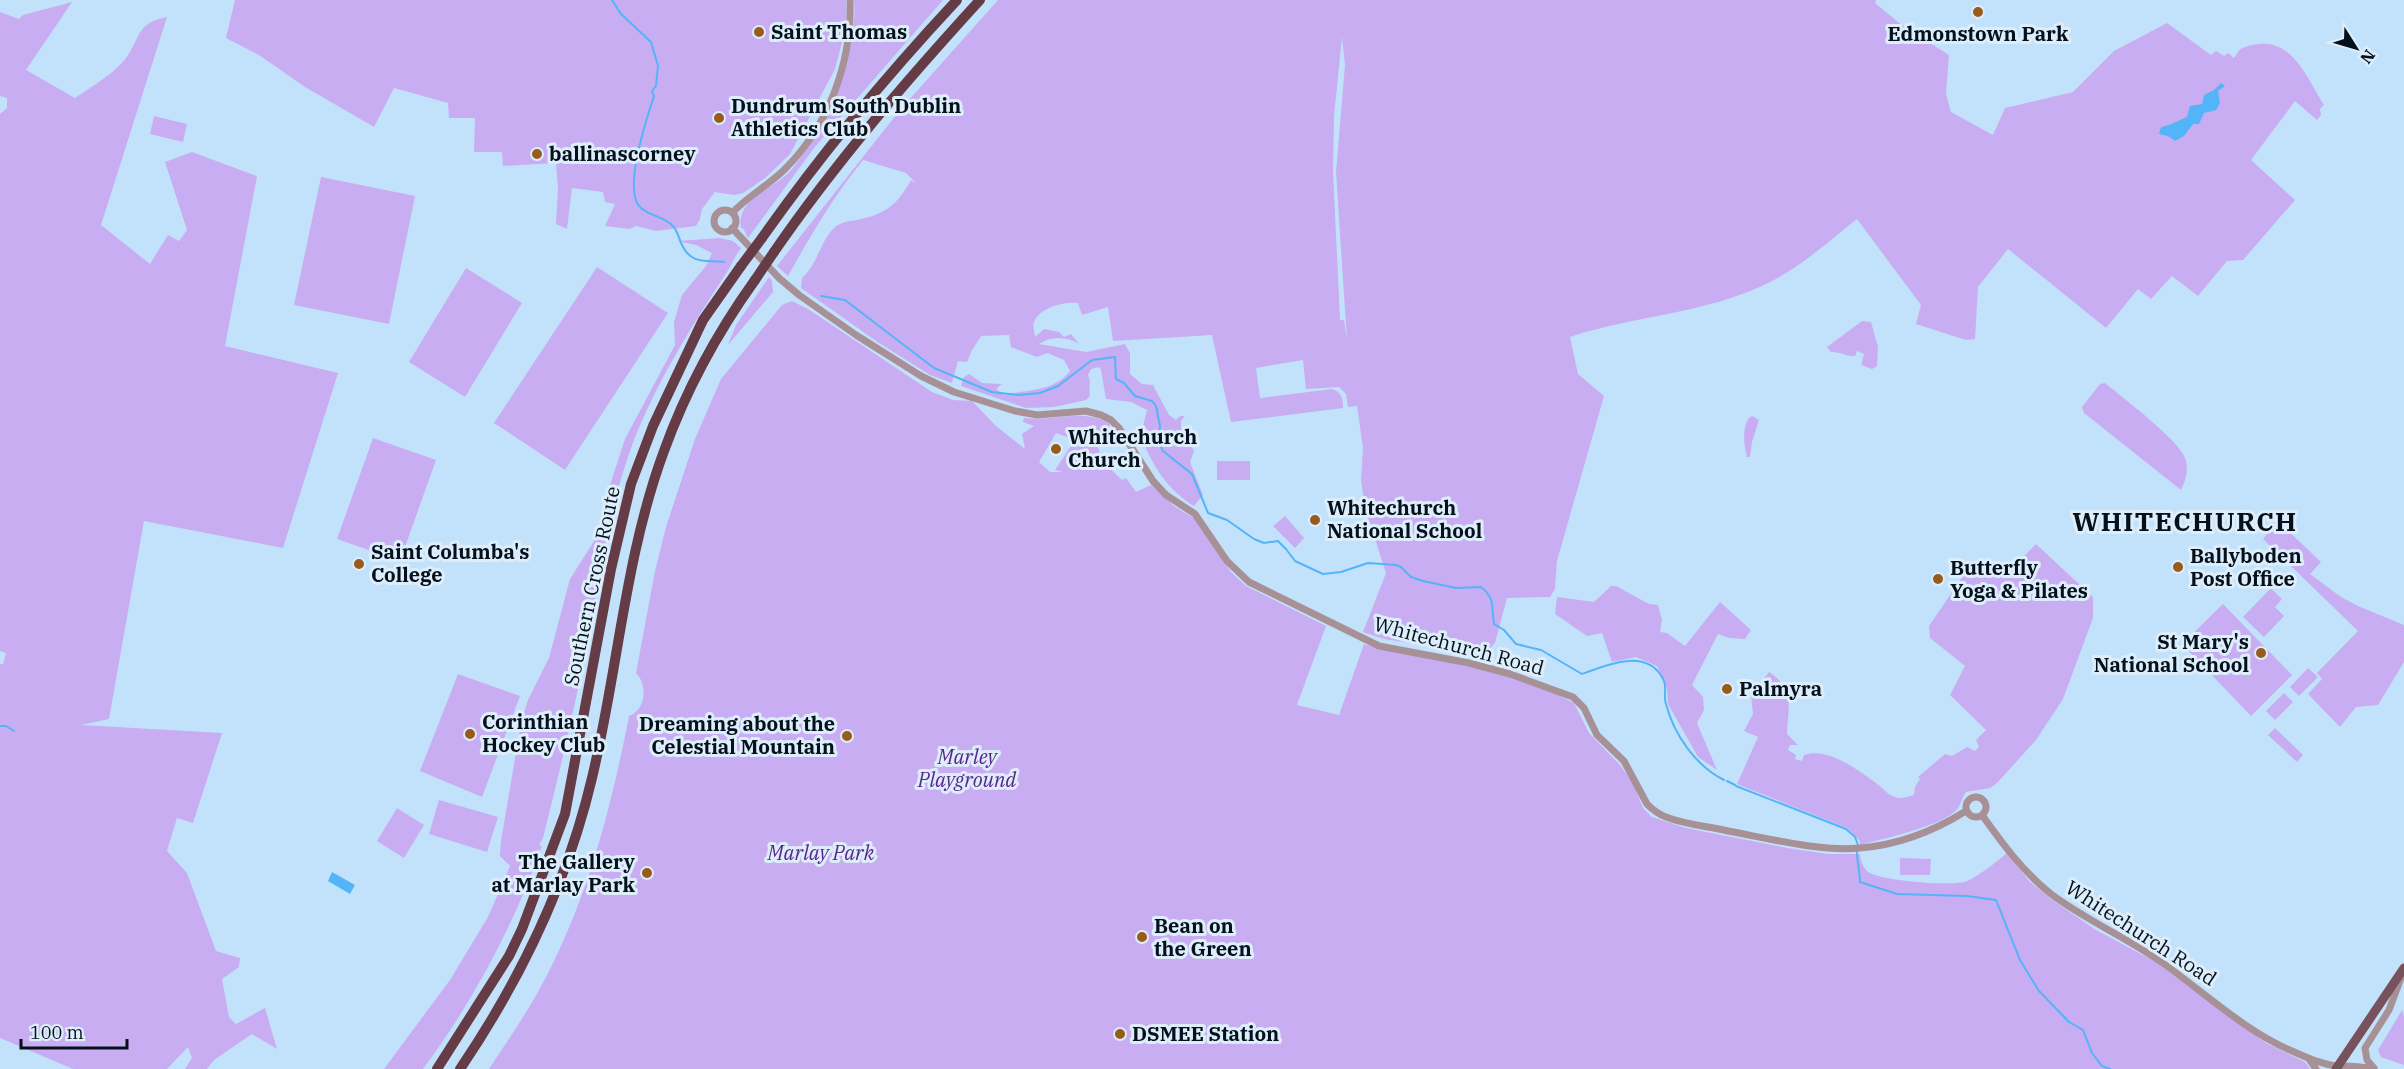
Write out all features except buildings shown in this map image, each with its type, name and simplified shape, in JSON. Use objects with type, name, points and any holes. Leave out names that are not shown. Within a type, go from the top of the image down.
[{"type":"highway","name":"Southern Cross Route","points":[[437,1069],[509,956],[522,929],[565,814],[611,568],[631,484],[657,417],[703,320],[836,140],[957,0]]},
{"type":"highway","name":"Southern Cross Route","points":[[460,1069],[493,1021],[516,980],[542,928],[561,882],[592,778],[626,597],[643,525],[663,452],[701,368],[718,336],[806,207],[871,124],[980,0]]},
{"type":"main road","points":[[2338,1067],[2404,969]]},
{"type":"street","points":[[732,228],[735,222],[732,213],[786,168],[800,152],[820,121],[835,91],[843,68],[850,18],[850,0]]},
{"type":"street","name":"Whitechurch Road","points":[[732,213],[725,210],[718,212],[714,222],[720,230],[726,231],[732,228],[779,278],[799,295],[921,376],[954,392],[1015,411],[1038,415],[1086,411],[1111,420],[1119,428],[1153,481],[1166,495],[1195,514],[1227,561],[1249,582],[1379,646],[1469,663],[1510,674],[1573,697],[1584,708],[1597,735],[1624,761],[1644,799],[1657,813],[1685,823],[1780,841],[1857,849],[1919,835],[1944,825],[1966,811],[1969,799],[1979,797],[1984,800],[1986,807],[1982,816],[2026,870],[2049,893],[2108,932],[2158,959],[2271,1041],[2307,1057],[2338,1067],[2352,1064],[2373,1069]]},
{"type":"street","points":[[1966,811],[1973,817],[1982,816]]},
{"type":"street","points":[[2373,1069],[2367,1060],[2366,1047],[2389,1010],[2404,969]]},
{"type":"street","points":[[2307,1057],[2316,1069]]},
{"type":"green space","points":[[235,0],[846,0],[846,27],[835,69],[790,154],[765,178],[743,193],[734,195],[715,192],[702,209],[696,226],[656,231],[636,226],[630,229],[605,226],[615,204],[605,202],[603,192],[572,188],[567,229],[556,224],[558,189],[556,163],[503,166],[502,152],[474,152],[475,118],[449,118],[448,103],[394,88],[374,127],[305,87],[259,55],[226,38]]},
{"type":"green space","points":[[854,0],[943,0],[814,148],[748,238],[741,228],[741,217],[745,209],[759,194],[792,169],[830,109],[847,60],[854,21]]},
{"type":"green space","points":[[998,0],[1876,0],[1875,3],[1903,26],[1949,55],[1946,94],[1951,112],[1993,135],[2005,108],[2073,92],[2114,51],[2167,23],[2211,55],[2216,51],[2224,56],[2228,53],[2234,58],[2240,49],[2257,44],[2283,49],[2301,67],[2324,105],[2320,109],[2321,115],[2317,120],[2295,101],[2251,160],[2295,200],[2243,260],[2227,261],[2198,296],[2172,276],[2151,299],[2138,289],[2106,328],[2008,249],[1978,287],[1975,339],[1966,340],[1916,324],[1921,305],[1857,219],[1792,269],[1744,293],[1695,308],[1570,337],[1578,374],[1604,396],[1557,561],[1555,589],[1550,597],[1507,598],[1495,643],[1485,654],[1384,639],[1363,632],[1386,573],[1365,508],[1361,480],[1363,448],[1357,406],[1348,407],[1346,394],[1339,387],[1306,389],[1303,360],[1256,368],[1260,398],[1332,389],[1341,396],[1343,408],[1231,422],[1212,335],[1113,341],[1108,307],[1082,315],[1078,303],[1053,306],[1037,317],[1033,324],[1035,337],[1044,329],[1059,332],[1064,337],[1071,334],[1079,344],[1059,338],[1039,344],[1086,352],[1125,344],[1130,353],[1130,374],[1142,384],[1153,385],[1169,415],[1176,420],[1180,416],[1185,416],[1181,421],[1181,428],[1194,451],[1190,462],[1203,495],[1194,506],[1169,485],[1156,468],[1146,449],[1142,439],[1148,430],[1143,426],[1147,410],[1131,402],[1106,399],[1099,367],[1091,369],[1088,375],[1090,396],[1086,400],[1054,407],[1026,408],[961,386],[963,378],[969,374],[982,383],[1002,384],[996,389],[1004,395],[1056,383],[1070,371],[1064,360],[1047,353],[1037,357],[1011,347],[1009,335],[981,336],[967,362],[958,361],[952,383],[930,375],[879,343],[801,288],[802,278],[812,266],[835,227],[876,215],[890,207],[901,196],[911,180],[916,183],[906,173],[863,160],[832,202],[788,276],[777,266],[900,110]],"holes":[[[1342,37],[1345,65],[1336,172],[1347,341],[1344,320],[1340,320],[1333,171],[1334,116]]]},
{"type":"green space","points":[[72,2],[26,70],[75,98],[122,63],[144,27],[167,17],[101,225],[150,264],[168,235],[179,241],[187,230],[165,162],[192,152],[257,176],[225,346],[338,373],[283,548],[144,521],[109,719],[81,725],[222,733],[193,823],[177,818],[167,851],[187,873],[216,951],[240,958],[239,967],[222,979],[229,1017],[236,1024],[265,1008],[277,1049],[252,1034],[214,1060],[207,1069],[185,1069],[192,1058],[188,1047],[167,1069],[73,1069],[0,1038],[0,664],[3,664],[6,653],[0,651],[0,114],[7,108],[7,98],[0,96],[0,12],[19,19],[23,15]]},
{"type":"green space","points":[[154,116],[187,124],[183,142],[150,134]]},
{"type":"green space","points":[[321,177],[415,196],[389,324],[294,305]]},
{"type":"green space","points":[[720,238],[733,241],[741,248],[690,329],[657,389],[638,430],[621,480],[608,531],[568,736],[543,838],[539,845],[542,846],[531,876],[491,962],[442,1043],[423,1069],[384,1069],[450,980],[488,917],[510,866],[500,856],[501,841],[521,723],[528,700],[549,658],[570,579],[596,538],[603,521],[607,494],[625,439],[675,345],[674,322],[682,295],[706,266],[712,253],[696,245],[677,241]]},
{"type":"green space","points":[[597,267],[668,313],[565,470],[494,423]]},
{"type":"green space","points":[[466,268],[522,303],[465,397],[409,362]]},
{"type":"green space","points":[[769,277],[772,281],[773,292],[728,345],[736,325]]},
{"type":"green space","points":[[792,301],[808,309],[932,392],[953,400],[972,401],[996,426],[1025,449],[1022,434],[1034,426],[1023,422],[1024,418],[1089,416],[1110,424],[1109,430],[1094,435],[1104,459],[1122,480],[1126,478],[1136,492],[1151,485],[1174,506],[1195,519],[1231,572],[1246,586],[1326,626],[1297,705],[1339,715],[1364,644],[1383,650],[1481,667],[1555,693],[1574,703],[1589,733],[1620,765],[1633,783],[1643,808],[1652,817],[1686,828],[1787,848],[1828,854],[1860,854],[1864,867],[1874,875],[1914,882],[1964,882],[1980,874],[2007,853],[2029,881],[2051,899],[2096,930],[2154,961],[2266,1043],[2305,1062],[2310,1069],[489,1069],[529,1008],[552,966],[593,862],[604,826],[629,716],[635,713],[642,703],[644,690],[636,673],[655,571],[666,527],[695,439],[721,379],[782,305]],"holes":[[[1056,433],[1075,440],[1055,470],[1063,472],[1050,472],[1039,462]]]},
{"type":"green space","points":[[1862,321],[1871,322],[1878,347],[1877,366],[1872,369],[1861,365],[1864,354],[1857,351],[1855,356],[1849,356],[1831,352],[1827,347]]},
{"type":"green space","points":[[2105,383],[2149,419],[2181,450],[2187,470],[2181,490],[2084,413],[2082,407],[2100,384]]},
{"type":"green space","points":[[1752,416],[1759,420],[1750,457],[1747,457],[1744,433],[1748,419]]},
{"type":"green space","points":[[373,438],[436,460],[400,561],[337,539]]},
{"type":"green space","points":[[1217,461],[1250,461],[1250,480],[1217,480]]},
{"type":"green space","points":[[1285,516],[1304,538],[1295,548],[1273,526]]},
{"type":"green space","points":[[2278,521],[2321,562],[2310,574],[2341,597],[2404,625],[2404,662],[2378,705],[2356,707],[2340,727],[2308,694],[2322,679],[2317,673],[2358,631],[2263,539]]},
{"type":"green space","points":[[2036,544],[2093,597],[2093,618],[2063,699],[2036,740],[1997,783],[1990,788],[1966,792],[1958,808],[1940,821],[1860,845],[1860,841],[1847,828],[1737,784],[1758,737],[1744,731],[1753,714],[1751,696],[1769,672],[1778,679],[1787,692],[1789,707],[1787,734],[1798,745],[1790,745],[1788,750],[1796,755],[1795,759],[1802,761],[1804,755],[1813,753],[1834,757],[1863,774],[1891,796],[1900,798],[1914,795],[1915,787],[1920,779],[1918,777],[1945,754],[1952,756],[1967,747],[1975,751],[1979,747],[1976,740],[1986,730],[1950,695],[1965,666],[1930,638],[1929,626],[1967,570],[2007,574]]},
{"type":"green space","points":[[1611,586],[1616,586],[1649,604],[1658,605],[1662,620],[1660,632],[1667,633],[1685,646],[1720,602],[1751,630],[1745,639],[1729,638],[1718,634],[1692,685],[1703,697],[1704,710],[1697,723],[1717,770],[1698,757],[1668,704],[1667,689],[1657,666],[1636,657],[1612,662],[1602,633],[1587,636],[1555,614],[1557,597],[1594,602]]},
{"type":"green space","points":[[2271,588],[2282,599],[2275,607],[2284,616],[2264,637],[2243,617]]},
{"type":"green space","points":[[2223,604],[2292,675],[2251,716],[2182,644]]},
{"type":"green space","points":[[2308,668],[2318,677],[2299,696],[2290,687]]},
{"type":"green space","name":"Corinthian Hockey Club","points":[[458,674],[520,696],[482,797],[420,771]]},
{"type":"green space","points":[[2284,693],[2293,702],[2275,720],[2266,711]]},
{"type":"green space","points":[[2275,728],[2303,755],[2297,762],[2268,735]]},
{"type":"green space","points":[[439,800],[498,817],[487,852],[429,834]]},
{"type":"green space","points":[[397,808],[424,825],[404,858],[377,841]]},
{"type":"green space","points":[[1900,858],[1931,859],[1930,875],[1900,875]]},
{"type":"green space","points":[[2402,1010],[2404,1065],[2381,1057],[2378,1050]]},
{"type":"water","points":[[2221,83],[2225,86],[2218,91],[2220,103],[2216,110],[2204,113],[2199,124],[2193,124],[2184,136],[2175,141],[2159,134],[2161,127],[2187,117],[2190,106],[2202,104],[2204,95]]},
{"type":"water","points":[[332,872],[355,885],[350,894],[328,881]]},
{"type":"waterway","points":[[612,0],[621,14],[651,42],[658,66],[656,86],[652,91],[654,96],[646,120],[635,172],[636,200],[645,211],[673,226],[689,255],[699,260],[724,262]]},
{"type":"waterway","points":[[821,296],[845,300],[934,368],[992,392],[1018,395],[1040,393],[1058,386],[1092,360],[1115,357],[1116,379],[1124,383],[1135,396],[1152,401],[1156,406],[1160,426],[1159,443],[1163,451],[1192,474],[1208,513],[1227,520],[1254,539],[1264,543],[1278,541],[1295,561],[1323,574],[1341,572],[1368,563],[1396,565],[1411,577],[1423,581],[1456,588],[1481,587],[1491,599],[1494,624],[1504,630],[1516,644],[1541,650],[1582,674],[1627,661],[1649,664],[1664,681],[1665,701],[1680,738],[1704,767],[1724,780]]},
{"type":"waterway","points":[[0,726],[6,726],[14,731]]},
{"type":"waterway","points":[[1727,781],[1735,785]]},
{"type":"waterway","points":[[1736,786],[1846,829],[1855,837],[1858,845]]},
{"type":"waterway","points":[[1857,850],[1860,882],[1897,894],[1967,896],[1996,900],[2020,960],[2039,991],[2069,1022],[2083,1030],[2092,1053],[2102,1066],[2110,1069]]},
{"type":"place","name":"Edmonstown Park","points":[[1978,12]]},
{"type":"place","name":"Saint Thomas","points":[[759,32]]},
{"type":"place","name":"Dundrum South Dublin Athletics Club","points":[[719,118]]},
{"type":"place","name":"ballinascorney","points":[[537,154]]},
{"type":"place","name":"Whitechurch Church","points":[[1056,449]]},
{"type":"place","name":"Whitechurch National School","points":[[1315,520]]},
{"type":"place","name":"Saint Columba's College","points":[[359,564]]},
{"type":"place","name":"Ballyboden Post Office","points":[[2178,567]]},
{"type":"place","name":"Butterfly Yoga & Pilates","points":[[1938,579]]},
{"type":"place","name":"St Mary's National School","points":[[2261,653]]},
{"type":"place","name":"Palmyra","points":[[1727,689]]},
{"type":"place","name":"Corinthian Hockey Club","points":[[470,734]]},
{"type":"place","name":"Dreaming about the Celestial Mountain","points":[[847,736]]},
{"type":"place","name":"The Gallery at Marlay Park","points":[[647,873]]},
{"type":"place","name":"Bean on the Green","points":[[1142,937]]},
{"type":"place","name":"DSMEE Station","points":[[1120,1034]]},
{"type":"district","name":"WHITECHURCH","points":[[2185,522]]},
{"type":"park label","name":"Marley Playground","points":[[967,768]]},
{"type":"park label","name":"Marlay Park","points":[[821,853]]}]
